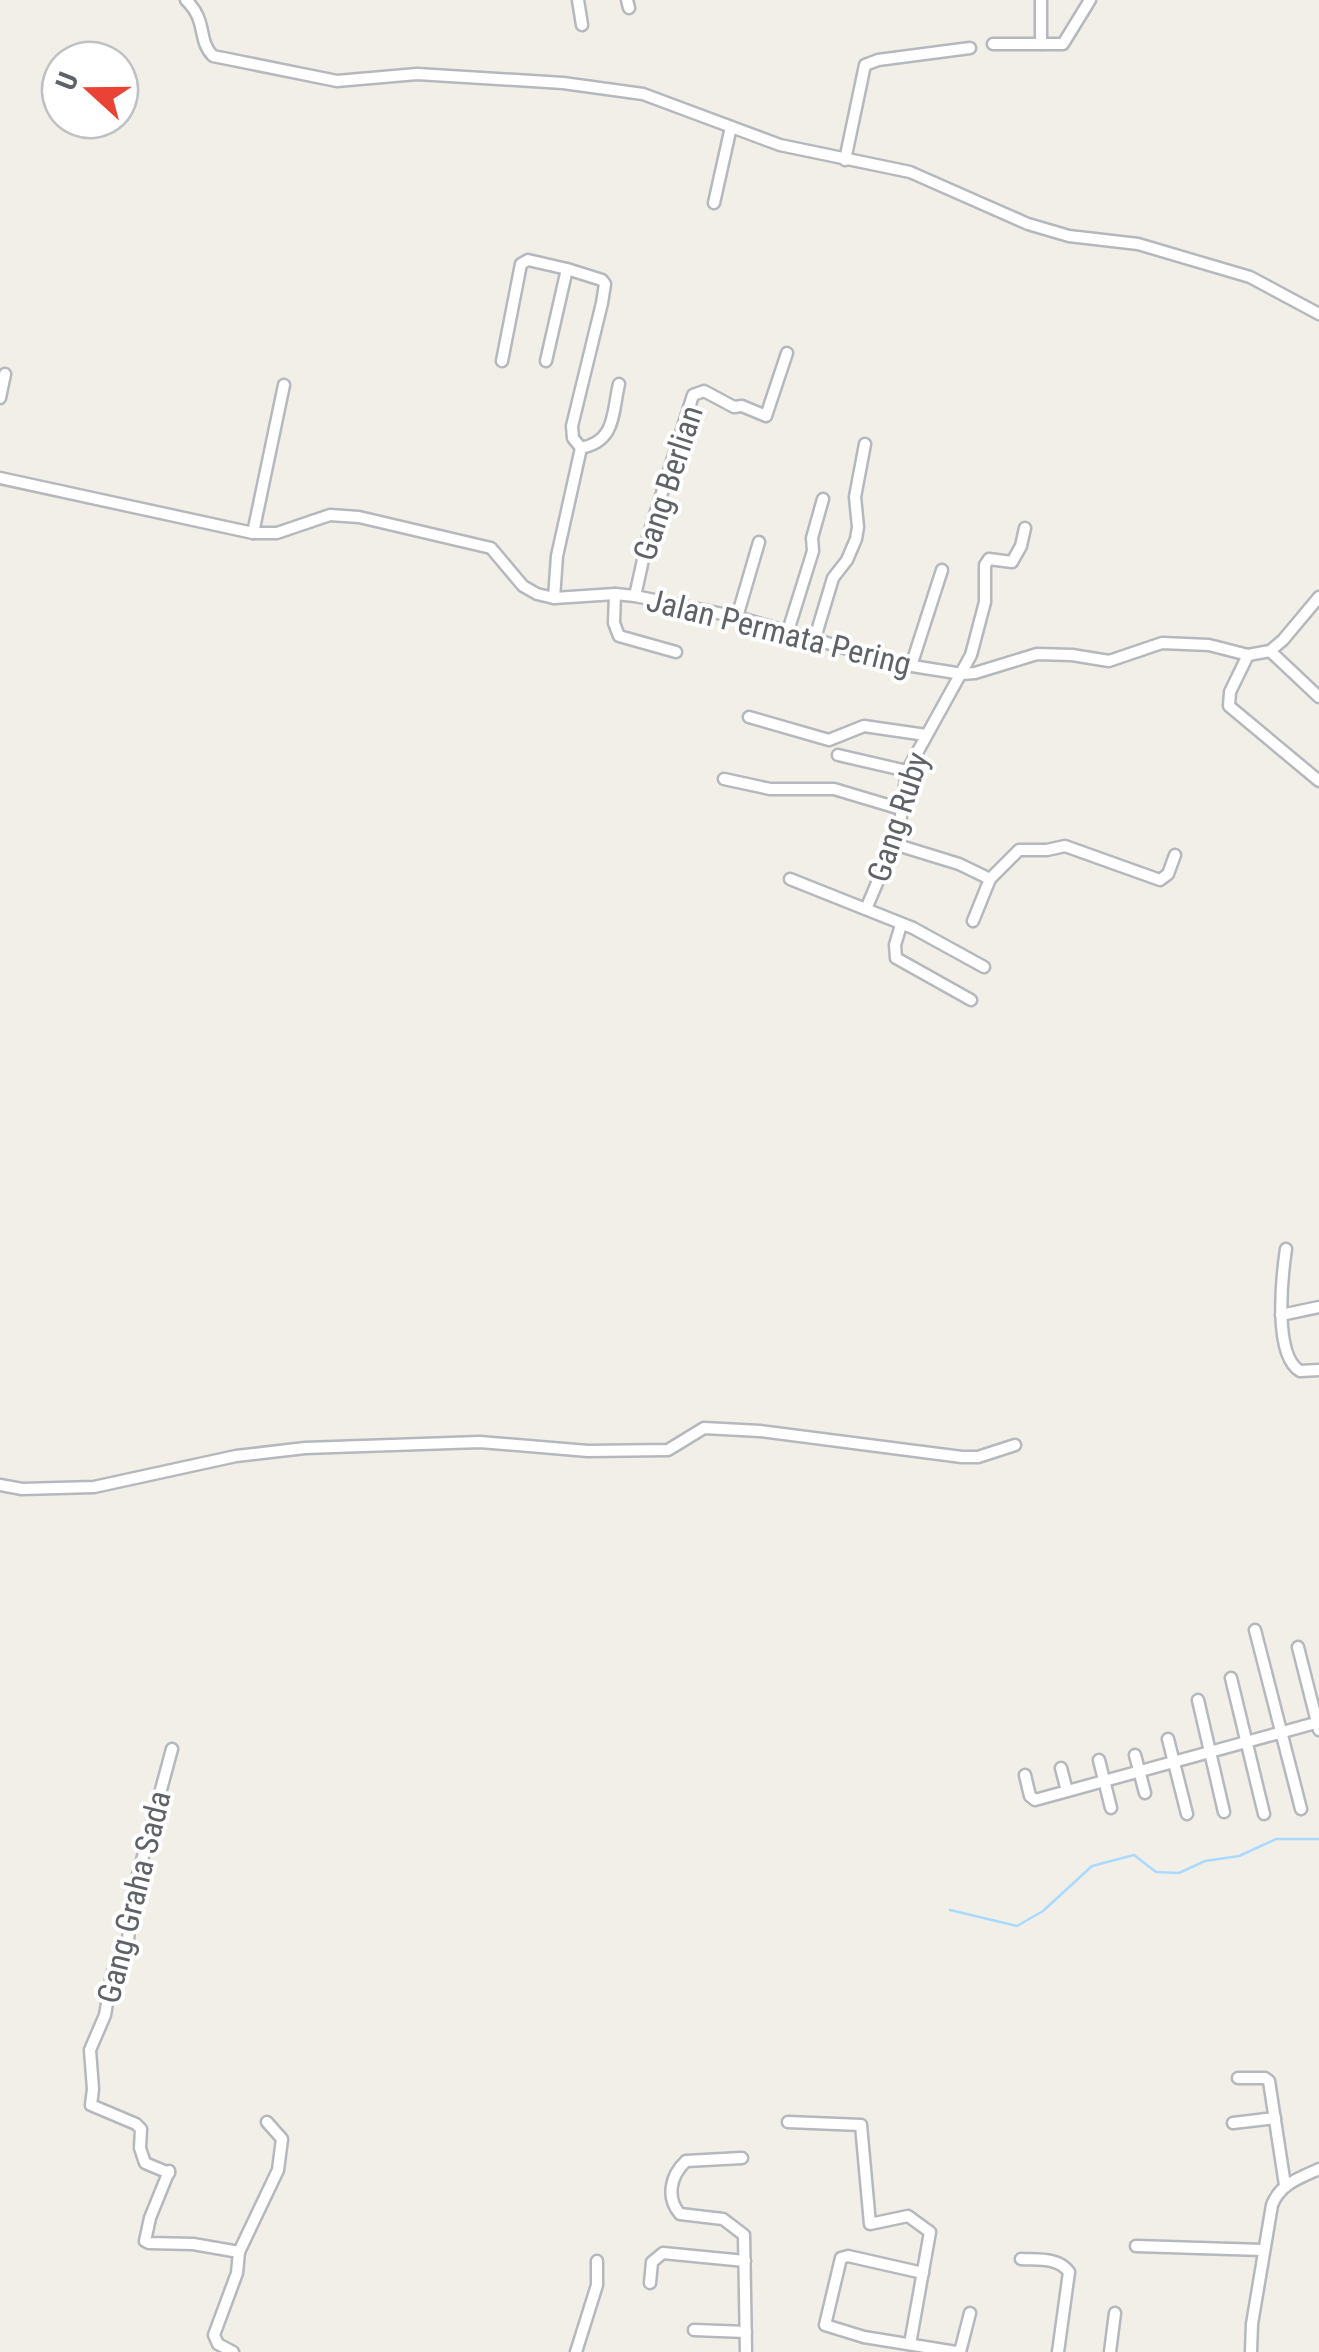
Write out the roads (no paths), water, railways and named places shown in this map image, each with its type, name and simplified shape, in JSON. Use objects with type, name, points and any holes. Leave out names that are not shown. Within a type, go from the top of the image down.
[{"type":"street","points":[[186,0],[197,11],[205,46],[213,56],[343,81],[417,74],[643,94],[780,146],[910,172],[1028,224],[1069,236],[1138,244],[1250,277],[1319,314]]},
{"type":"street","points":[[578,0],[582,25]]},
{"type":"street","points":[[1041,0],[1041,44]]},
{"type":"street","points":[[993,44],[1063,44],[1090,0]]},
{"type":"street","points":[[845,160],[865,65],[970,48]]},
{"type":"street","points":[[714,202],[731,127]]},
{"type":"street","points":[[0,478],[253,532],[277,533],[337,514],[359,517],[491,548],[523,586],[554,598],[557,556],[581,448],[572,426],[605,284],[567,269],[528,260],[521,264],[502,361]]},
{"type":"street","points":[[546,361],[567,269]]},
{"type":"street","name":"Gang Berlian","points":[[635,596],[648,537],[693,395],[704,391],[734,407],[742,406],[766,416],[787,352]]},
{"type":"street","points":[[0,398],[5,374]]},
{"type":"street","points":[[581,448],[596,444],[607,435],[619,384]]},
{"type":"street","points":[[253,532],[284,385]]},
{"type":"street","points":[[815,638],[833,578],[856,539],[855,497],[865,444]]},
{"type":"street","points":[[788,631],[813,551],[812,538],[823,499]]},
{"type":"street","name":"Gang Ruby","points":[[866,909],[894,844],[907,771],[971,655],[985,602],[986,565],[989,560],[1012,562],[1025,528]]},
{"type":"street","points":[[737,618],[759,542]]},
{"type":"street","points":[[911,666],[942,570]]},
{"type":"street","points":[[615,594],[614,623],[620,636],[676,652]]},
{"type":"street","name":"Jalan Permata Pering","points":[[554,598],[635,596],[737,618],[911,666],[962,674],[1036,654],[1109,662],[1162,643],[1209,645],[1248,655],[1270,651]]},
{"type":"street","points":[[1319,597],[1270,651],[1319,697]]},
{"type":"street","points":[[1248,655],[1230,692],[1229,706],[1319,781]]},
{"type":"street","points":[[749,717],[829,740],[864,726],[926,735]]},
{"type":"street","points":[[838,755],[907,771]]},
{"type":"street","points":[[724,779],[770,790],[834,789],[901,809]]},
{"type":"street","points":[[894,844],[959,864],[990,879]]},
{"type":"street","points":[[973,921],[990,879],[1012,854],[1024,849],[1066,846],[1160,880],[1168,874],[1175,856]]},
{"type":"street","points":[[790,879],[940,941],[984,967]]},
{"type":"street","points":[[901,925],[896,958],[971,1000]]},
{"type":"street","points":[[1286,1249],[1280,1287],[1281,1314],[1294,1368],[1305,1372],[1319,1370]]},
{"type":"street","points":[[1281,1314],[1319,1307]]},
{"type":"street","points":[[0,1485],[22,1489],[94,1486],[236,1456],[305,1448],[480,1442],[588,1451],[668,1450],[704,1428],[962,1457],[978,1457],[1015,1444]]},
{"type":"street","points":[[1255,1630],[1301,1810]]},
{"type":"street","points":[[1025,1775],[1032,1799],[1318,1725],[1298,1647]]},
{"type":"street","points":[[1231,1678],[1264,1814]]},
{"type":"street","points":[[1198,1700],[1224,1812]]},
{"type":"street","points":[[1168,1739],[1187,1814]]},
{"type":"street","name":"Gang Graha Sada","points":[[172,1749],[132,1897],[128,1940],[112,1974],[105,2015],[90,2050],[91,2105],[136,2124],[141,2129],[144,2162],[169,2172],[150,2218],[146,2242],[194,2244],[239,2252]]},
{"type":"street","points":[[1136,1755],[1144,1793]]},
{"type":"street","points":[[1099,1760],[1110,1808]]},
{"type":"street","points":[[1061,1768],[1067,1791]]},
{"type":"street","points":[[1238,2078],[1268,2080],[1285,2185]]},
{"type":"street","points":[[1233,2123],[1275,2118]]},
{"type":"street","points":[[233,2352],[218,2344],[214,2335],[236,2273],[239,2252],[278,2170],[282,2139],[267,2122]]},
{"type":"street","points":[[788,2122],[862,2126],[868,2222],[876,2226],[908,2216],[930,2234],[910,2344]]},
{"type":"street","points":[[742,2158],[686,2161],[678,2169],[671,2190],[680,2214],[723,2219],[742,2232],[746,2352]]},
{"type":"street","points":[[1251,2352],[1262,2250],[1272,2205],[1278,2190],[1319,2169]]},
{"type":"street","points":[[1136,2246],[1262,2250]]},
{"type":"street","points":[[650,2283],[652,2262],[663,2253],[745,2261]]},
{"type":"street","points":[[923,2274],[848,2256],[841,2258],[824,2322],[834,2330],[958,2352],[970,2313]]},
{"type":"street","points":[[1021,2259],[1051,2261],[1069,2272],[1058,2352]]},
{"type":"street","points":[[576,2352],[597,2285],[596,2261]]},
{"type":"street","points":[[1110,2352],[1115,2314]]},
{"type":"street","points":[[694,2330],[746,2332]]},
{"type":"waterway","points":[[950,1910],[1017,1926],[1043,1911],[1092,1866],[1134,1855],[1156,1872],[1179,1873],[1205,1861],[1239,1856],[1276,1839],[1319,1839]]}]
